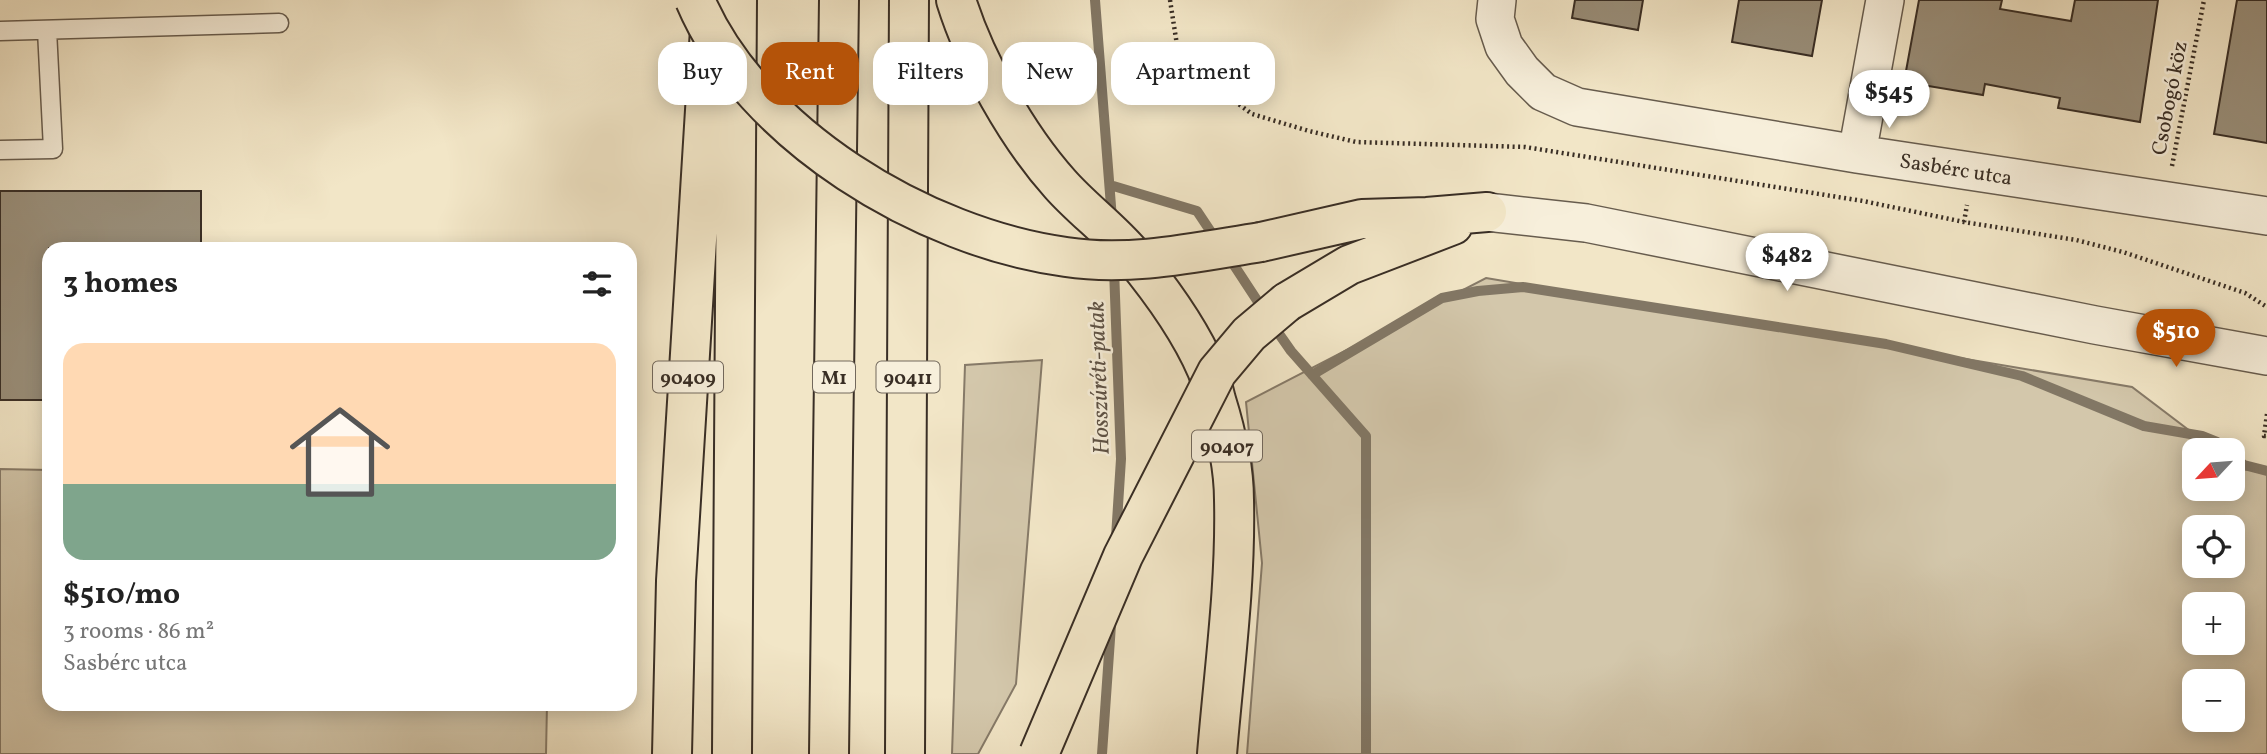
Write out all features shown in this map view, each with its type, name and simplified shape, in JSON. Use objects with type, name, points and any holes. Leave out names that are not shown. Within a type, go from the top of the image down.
[{"type":"highway","points":[[695,0],[704,23],[751,90],[804,141],[898,202],[996,243],[1066,258],[1136,261],[1261,242],[1362,219],[1487,212]]},
{"type":"highway","name":"90409","points":[[672,754],[676,581],[712,0]]},
{"type":"highway","points":[[732,754],[737,0]]},
{"type":"highway","name":"M1","points":[[830,754],[839,0]]},
{"type":"highway","name":"90411","points":[[905,754],[909,0]]},
{"type":"highway","name":"90407","points":[[956,0],[991,82],[1024,136],[1059,184],[1130,253],[1167,299],[1208,371],[1225,429],[1234,497],[1230,605],[1217,754]]},
{"type":"highway","points":[[1039,754],[1123,556],[1217,372],[1249,334],[1287,302],[1349,265],[1487,212]]},
{"type":"street","name":"Sasbérc utca","points":[[1497,0],[1495,19],[1504,46],[1522,71],[1543,92],[1577,107],[1857,154],[2267,216]]},
{"type":"street","points":[[1857,154],[1885,0]]},
{"type":"street","points":[[1487,212],[1586,223],[2095,325],[2267,356]]},
{"type":"lane","points":[[0,31],[279,23]]},
{"type":"lane","points":[[0,150],[53,149],[47,30]]},
{"type":"path","points":[[1170,0],[1177,45],[1210,83],[1252,114],[1309,131],[1356,142],[1525,147],[1863,201],[1964,222],[2076,240],[2177,269],[2245,293],[2267,307]]},
{"type":"path","name":"Csobogó köz","points":[[2166,202],[2204,0]]},
{"type":"path","points":[[2267,414],[2263,436],[2267,436]]},
{"type":"shaded area","points":[[1486,278],[2132,387],[2199,438],[2182,438],[2182,501],[2245,501],[2245,469],[2267,471],[2267,754],[1247,754],[1262,563],[1246,402]]},
{"type":"shaded area","points":[[1042,360],[1016,684],[978,754],[952,754],[965,365]]},
{"type":"shaded area","points":[[0,469],[42,470],[42,711],[547,711],[546,754],[0,754]]},
{"type":"building","points":[[1575,0],[1643,0],[1638,30],[1572,18]]},
{"type":"building","points":[[1739,0],[1822,0],[1812,56],[1732,42]]},
{"type":"building","points":[[1919,0],[2002,0],[2000,9],[2071,21],[2075,0],[2158,0],[2140,122],[2058,108],[2060,98],[1985,84],[1983,95],[1904,82]]},
{"type":"building","points":[[2237,0],[2267,0],[2267,143],[2214,134]]},
{"type":"building","points":[[0,191],[201,191],[201,242],[42,242],[42,400],[0,400]]},
{"type":"waterway","name":"Hosszúréti-patak","points":[[1095,0],[1112,219]]},
{"type":"waterway","points":[[1110,185],[1197,211],[1217,241]]},
{"type":"waterway","points":[[1228,256],[1264,311]]},
{"type":"waterway","name":"Hosszúréti-patak","points":[[1114,269],[1121,459],[1116,537]]},
{"type":"waterway","points":[[1312,375],[1442,298],[1523,287],[1886,344],[2022,376],[2144,426],[2207,438]]},
{"type":"waterway","points":[[1272,324],[1291,351],[1366,436],[1366,754]]},
{"type":"waterway","points":[[2245,465],[2267,471]]},
{"type":"waterway","name":"Hosszúréti-patak","points":[[1102,754],[1111,625]]}]
